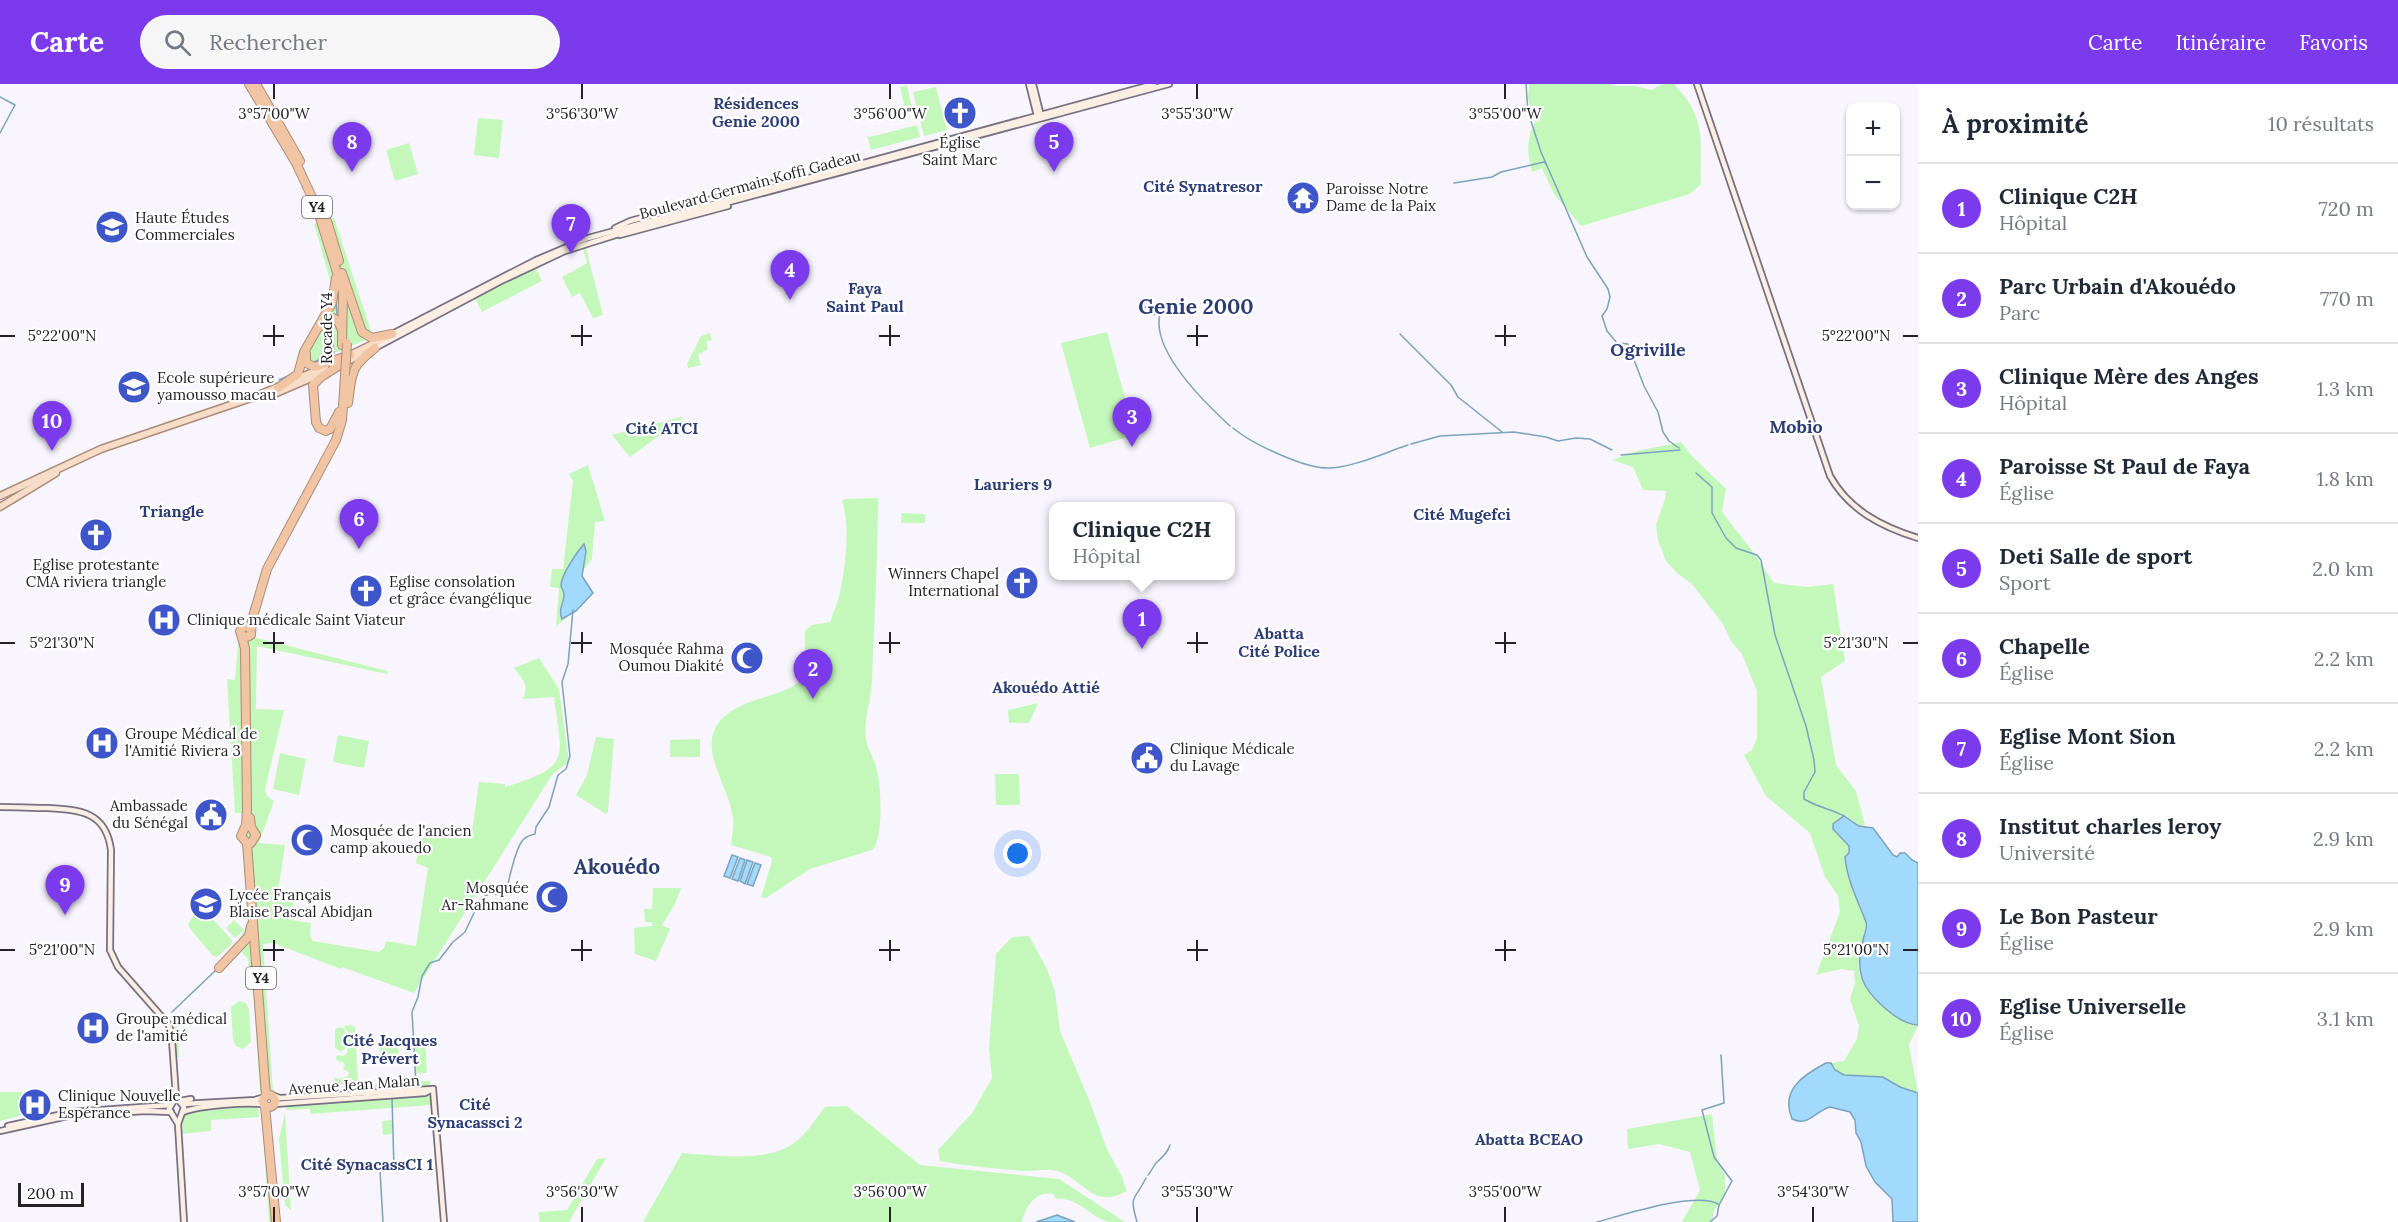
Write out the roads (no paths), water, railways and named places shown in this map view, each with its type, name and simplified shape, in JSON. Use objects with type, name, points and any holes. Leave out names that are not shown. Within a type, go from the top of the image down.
[{"type":"highway","name":"Rocade Y4","points":[[249,84],[304,180],[319,214],[344,301],[343,376]]},
{"type":"highway","name":"Rocade Y4","points":[[256,84],[300,161],[329,228],[348,301],[344,342]]},
{"type":"highway","points":[[278,388],[298,374],[304,352],[332,303],[336,282],[334,262]]},
{"type":"highway","points":[[342,272],[362,332],[372,338],[392,334]]},
{"type":"highway","points":[[344,342],[339,321],[333,318],[327,320],[306,354],[306,363],[315,367],[353,355]]},
{"type":"highway","points":[[339,433],[347,409],[354,366],[375,348]]},
{"type":"highway","points":[[339,412],[330,429],[326,431],[319,428],[316,422],[313,385],[321,377],[344,363]]},
{"type":"highway","name":"Y4","points":[[248,829],[245,648],[248,620],[268,559],[332,441],[339,412],[343,376]]},
{"type":"highway","name":"Y4","points":[[247,632],[272,560],[339,433],[343,376]]},
{"type":"highway","points":[[248,829],[256,836],[249,843],[241,836],[248,829]]},
{"type":"highway","name":"Y4","points":[[249,843],[251,894],[269,1101]]},
{"type":"highway","name":"Y4","points":[[249,843],[278,1222]]},
{"type":"highway","points":[[219,968],[251,934],[251,894]]},
{"type":"main road","points":[[1031,84],[1040,117]]},
{"type":"main road","name":"Boulevard Germain Koffi Gadeau","points":[[1040,117],[1154,84]]},
{"type":"main road","name":"Boulevard Germain Koffi Gadeau","points":[[0,496],[101,448],[278,388],[353,355],[536,260],[602,235],[1169,84]]},
{"type":"main road","points":[[1698,84],[1830,476],[1844,496],[1862,513],[1879,524],[1918,538]]},
{"type":"main road","points":[[602,235],[630,221],[765,185],[800,181]]},
{"type":"main road","points":[[602,235],[635,232],[771,194],[800,181]]},
{"type":"main road","name":"Boulevard Germain Koffi Gadeau","points":[[353,355],[375,348],[537,263],[602,235]]},
{"type":"main road","points":[[0,507],[53,475],[95,455],[257,400],[344,363],[353,355]]},
{"type":"main road","points":[[0,807],[76,810],[94,817],[103,825],[111,850],[110,950],[118,968],[169,1025],[182,1113],[178,1124],[184,1222]]},
{"type":"main road","name":"Avenue Jean Malan","points":[[269,1101],[280,1098],[434,1089],[444,1222]]},
{"type":"main road","points":[[0,1130],[72,1112],[180,1102],[269,1101]]},
{"type":"main road","points":[[0,1130],[68,1116],[135,1111],[182,1113],[195,1108],[258,1104],[269,1101]]},
{"type":"main road","points":[[171,1113],[180,1102]]},
{"type":"main road","points":[[171,1113],[178,1124]]},
{"type":"water","points":[[584,544],[586,551],[582,576],[593,593],[576,611],[562,619],[564,596],[562,581],[577,552]]},
{"type":"water","points":[[1844,816],[1859,826],[1873,828],[1893,855],[1897,857],[1900,853],[1905,853],[1918,863],[1918,1025],[1905,1022],[1889,1012],[1871,994],[1862,979],[1860,961],[1866,924],[1848,874],[1845,857],[1849,853],[1849,846],[1833,829],[1833,824]]},
{"type":"water","points":[[732,855],[738,857],[730,878],[724,876]]},
{"type":"water","points":[[740,858],[745,860],[738,881],[732,879]]},
{"type":"water","points":[[747,860],[753,862],[745,884],[740,881]]},
{"type":"water","points":[[755,863],[761,865],[753,886],[747,884]]},
{"type":"water","points":[[1826,1063],[1831,1063],[1835,1070],[1844,1075],[1883,1077],[1900,1087],[1918,1093],[1918,1222],[1893,1222],[1892,1199],[1875,1182],[1866,1166],[1861,1142],[1856,1133],[1855,1120],[1850,1112],[1830,1107],[1808,1120],[1792,1119],[1789,1109],[1791,1092],[1802,1078]]},
{"type":"water","points":[[1057,1215],[1075,1222],[1036,1222]]},
{"type":"waterway","points":[[1526,84],[1528,112],[1541,152],[1587,257],[1608,289],[1610,297],[1607,309],[1602,316],[1607,331],[1617,343],[1628,344],[1644,386],[1658,412],[1663,432],[1669,441],[1679,448]]},
{"type":"waterway","points":[[0,97],[15,105],[0,133]]},
{"type":"waterway","points":[[1454,183],[1492,177],[1501,172],[1544,162],[1546,164]]},
{"type":"waterway","points":[[1144,302],[1144,306],[1154,315],[1158,311],[1160,314],[1159,328],[1164,343],[1182,375],[1230,426]]},
{"type":"waterway","points":[[336,303],[337,316]]},
{"type":"waterway","points":[[314,362],[334,353],[331,332],[334,323]]},
{"type":"waterway","points":[[1400,334],[1451,385],[1458,397],[1502,432]]},
{"type":"waterway","points":[[279,380],[290,375]]},
{"type":"waterway","points":[[1233,428],[1280,455],[1321,468],[1351,465],[1408,445]]},
{"type":"waterway","points":[[1411,444],[1440,436],[1514,432],[1558,441],[1576,438],[1590,439],[1612,450]]},
{"type":"waterway","points":[[1621,455],[1680,450]]},
{"type":"waterway","points":[[1696,473],[1712,487],[1712,513],[1726,538],[1736,548],[1757,555],[1761,560],[1775,635],[1806,726],[1814,760],[1815,772],[1804,792],[1804,799],[1844,816]]},
{"type":"waterway","points":[[406,1089],[416,1085],[412,1012],[422,976],[430,963],[439,960],[453,942],[465,932],[481,898],[489,894],[506,895],[519,846],[525,838],[535,834],[536,827],[549,807],[558,775],[566,769],[570,756],[562,682],[568,664],[573,610]]},
{"type":"waterway","points":[[172,1012],[215,971]]},
{"type":"waterway","points":[[1710,1222],[1717,1216],[1719,1205],[1732,1181],[1714,1157],[1702,1110],[1724,1103],[1721,1055]]},
{"type":"waterway","points":[[397,1086],[412,1085]]},
{"type":"waterway","points":[[383,1222],[380,1171],[394,1169],[392,1097]]},
{"type":"waterway","points":[[1148,1175],[1170,1145]]},
{"type":"waterway","points":[[1137,1222],[1133,1202],[1146,1178]]},
{"type":"waterway","points":[[1597,1222],[1677,1202],[1693,1200],[1718,1204]]},
{"type":"place","name":"Église Saint Marc","points":[[960,113]]},
{"type":"place","name":"Institut charles leroy","points":[[352,172]]},
{"type":"place","name":"Deti Salle de sport","points":[[1054,172]]},
{"type":"place","name":"Paroisse Notre Dame de la Paix","points":[[1303,198]]},
{"type":"place","name":"Haute Études Commerciales","points":[[112,227]]},
{"type":"place","name":"Eglise Mont Sion","points":[[571,254]]},
{"type":"place","name":"Paroisse St Paul de Faya","points":[[790,300]]},
{"type":"place","name":"Ecole supérieure yamousso macau","points":[[134,387]]},
{"type":"place","name":"Clinique Mère des Anges","points":[[1132,447]]},
{"type":"place","name":"Eglise Universelle","points":[[52,451]]},
{"type":"place","name":"Eglise protestante CMA riviera triangle","points":[[96,535]]},
{"type":"place","name":"Chapelle","points":[[359,549]]},
{"type":"place","name":"Winners Chapel International","points":[[1022,583]]},
{"type":"place","name":"Eglise consolation et grâce évangélique","points":[[366,591]]},
{"type":"place","name":"Clinique médicale Saint Viateur","points":[[164,620]]},
{"type":"place","name":"Clinique C2H","points":[[1142,649]]},
{"type":"place","name":"Mosquée Rahma Oumou Diakité","points":[[747,658]]},
{"type":"place","name":"Parc Urbain d'Akouédo","points":[[813,699]]},
{"type":"place","name":"Groupe Médical de l'Amitié Riviera 3","points":[[102,743]]},
{"type":"place","name":"Clinique Médicale du Lavage","points":[[1147,758]]},
{"type":"place","name":"Ambassade du Sénégal","points":[[211,815]]},
{"type":"place","name":"Mosquée de l'ancien camp akouedo","points":[[307,840]]},
{"type":"place","name":"Mosquée Ar-Rahmane","points":[[552,897]]},
{"type":"place","name":"Lycée Français Blaise Pascal Abidjan","points":[[206,904]]},
{"type":"place","name":"Le Bon Pasteur","points":[[65,915]]},
{"type":"place","name":"Groupe médical de l'amitié","points":[[93,1028]]},
{"type":"place","name":"Clinique Nouvelle Espérance","points":[[35,1105]]},
{"type":"district","name":"Résidences Genie 2000","points":[[756,112]]},
{"type":"district","name":"Cité Synatresor","points":[[1203,186]]},
{"type":"district","name":"Faya Saint Paul","points":[[865,297]]},
{"type":"district","name":"Genie 2000","points":[[1196,307]]},
{"type":"district","name":"Ogriville","points":[[1648,350]]},
{"type":"district","name":"Mobio","points":[[1796,427]]},
{"type":"district","name":"Cité ATCI","points":[[662,428]]},
{"type":"district","name":"Lauriers 9","points":[[1013,484]]},
{"type":"district","name":"Triangle","points":[[172,511]]},
{"type":"district","name":"Cité Mugefci","points":[[1462,514]]},
{"type":"district","name":"Abatta Cité Police","points":[[1279,642]]},
{"type":"district","name":"Akouédo Attié","points":[[1046,687]]},
{"type":"district","name":"Akouédo","points":[[617,867]]},
{"type":"district","name":"Cité Jacques Prévert","points":[[390,1049]]},
{"type":"district","name":"Cité Synacassci 2","points":[[475,1113]]},
{"type":"district","name":"Abatta BCEAO","points":[[1529,1139]]},
{"type":"district","name":"Cité SynacassCI 1","points":[[367,1164]]}]
